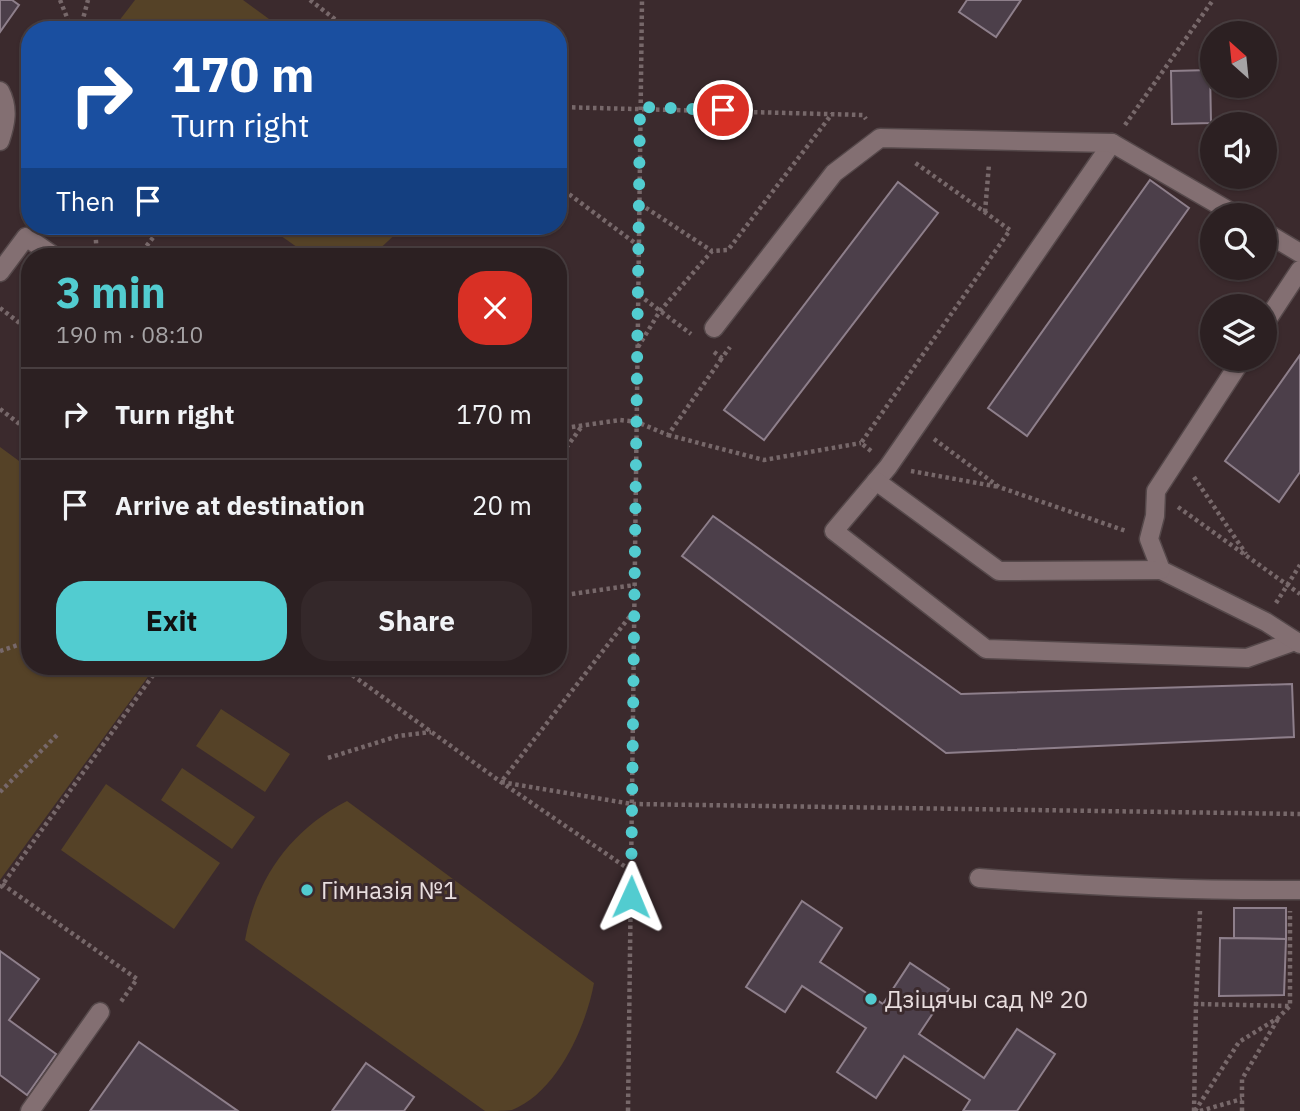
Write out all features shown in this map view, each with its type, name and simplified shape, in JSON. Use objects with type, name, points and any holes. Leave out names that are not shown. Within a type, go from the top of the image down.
[{"type":"lane","points":[[0,91],[6,104],[5,125],[0,141]]},
{"type":"lane","points":[[714,328],[834,173],[880,138],[1112,143],[1215,203]]},
{"type":"lane","points":[[1112,143],[882,474],[834,531],[986,649],[1247,657],[1298,642]]},
{"type":"lane","points":[[0,272],[26,237],[42,248]]},
{"type":"lane","points":[[1277,239],[1300,253]]},
{"type":"lane","points":[[1277,305],[1300,270]]},
{"type":"lane","points":[[1161,570],[1149,539],[1155,516],[1156,491],[1234,371]]},
{"type":"lane","points":[[882,474],[999,571],[1161,570],[1266,622],[1298,642]]},
{"type":"lane","points":[[979,878],[1095,887],[1295,895]]},
{"type":"lane","points":[[30,1111],[107,1012]]},
{"type":"path","points":[[60,0],[68,21]]},
{"type":"path","points":[[82,21],[88,0]]},
{"type":"path","points":[[310,0],[337,21]]},
{"type":"path","points":[[628,1111],[642,0]]},
{"type":"path","points":[[1112,143],[1213,0]]},
{"type":"path","points":[[567,107],[863,115],[880,138],[1010,230],[861,443],[765,460],[668,435],[637,422],[620,420],[567,428]]},
{"type":"path","points":[[639,204],[712,251],[728,250],[832,114]]},
{"type":"path","points":[[985,212],[990,157]]},
{"type":"path","points":[[567,193],[639,246]]},
{"type":"path","points":[[638,347],[660,312],[712,251]]},
{"type":"path","points":[[638,295],[692,335]]},
{"type":"path","points":[[0,308],[21,324]]},
{"type":"path","points":[[668,435],[738,336]]},
{"type":"path","points":[[713,351],[722,358]]},
{"type":"path","points":[[0,409],[21,425]]},
{"type":"path","points":[[567,446],[582,425]]},
{"type":"path","points":[[916,426],[999,487]]},
{"type":"path","points":[[861,443],[882,474],[999,487],[1149,539]]},
{"type":"path","points":[[1179,456],[1248,557]]},
{"type":"path","points":[[1156,491],[1300,594]]},
{"type":"path","points":[[1266,622],[1286,584],[1300,565]]},
{"type":"path","points":[[567,595],[635,585]]},
{"type":"path","points":[[501,782],[634,610]]},
{"type":"path","points":[[0,650],[21,644]]},
{"type":"path","points":[[107,1012],[137,979],[1,886],[153,675]]},
{"type":"path","points":[[352,675],[501,782],[631,870]]},
{"type":"path","points":[[328,758],[388,739],[432,732]]},
{"type":"path","points":[[0,792],[57,735]]},
{"type":"path","points":[[501,782],[632,804],[1300,814]]},
{"type":"path","points":[[1196,1111],[1196,1004],[1201,891]]},
{"type":"path","points":[[1196,1111],[1239,1042],[1278,1018],[1290,1006],[1295,895]]},
{"type":"path","points":[[1196,1004],[1290,1006]]},
{"type":"path","points":[[1242,1111],[1242,1079],[1278,1018]]},
{"type":"path","points":[[1196,1111],[1242,1099]]},
{"type":"shaded area","points":[[135,0],[243,0],[272,21],[119,21]]},
{"type":"shaded area","points":[[280,235],[394,235],[381,248],[298,248]]},
{"type":"shaded area","points":[[0,447],[21,462],[21,675],[149,675],[0,880]]},
{"type":"shaded area","points":[[221,709],[290,754],[265,792],[196,746]]},
{"type":"shaded area","points":[[182,768],[255,817],[232,849],[161,800]]},
{"type":"shaded area","points":[[106,784],[220,863],[174,929],[61,850]]},
{"type":"shaded area","points":[[347,801],[594,983],[584,1019],[567,1056],[543,1089],[528,1101],[512,1110],[485,1111],[245,940],[258,896],[279,858],[309,826]]},
{"type":"building","points":[[0,0],[12,0],[19,5],[0,32]]},
{"type":"building","points":[[967,0],[1021,0],[996,37],[959,12]]},
{"type":"building","points":[[1200,70],[1200,98],[1211,98],[1211,112],[1200,112],[1200,123],[1172,124],[1171,71]]},
{"type":"building","points":[[1150,180],[1189,208],[1027,436],[988,408]]},
{"type":"building","points":[[898,182],[938,213],[764,440],[724,410]]},
{"type":"building","points":[[1300,355],[1300,472],[1279,502],[1225,461]]},
{"type":"building","points":[[713,516],[961,694],[1292,684],[1294,737],[946,753],[682,556]]},
{"type":"building","points":[[802,901],[842,928],[820,962],[883,1004],[910,963],[949,989],[919,1034],[984,1078],[1017,1029],[1055,1054],[1017,1111],[963,1111],[970,1100],[904,1056],[876,1098],[837,1072],[866,1028],[802,986],[785,1012],[746,987]]},
{"type":"building","points":[[1234,908],[1286,908],[1286,939],[1234,938]]},
{"type":"building","points":[[1220,938],[1286,939],[1284,995],[1219,996]]},
{"type":"building","points":[[0,951],[39,979],[9,1020],[56,1054],[27,1095],[0,1075]]},
{"type":"building","points":[[139,1042],[238,1111],[90,1111]]},
{"type":"building","points":[[366,1063],[414,1097],[404,1111],[332,1111]]},
{"type":"place","name":"Гімназія №1","points":[[307,890]]},
{"type":"place","name":"Дзіцячы сад № 20","points":[[871,999]]},
{"type":"route","points":[[631,897],[640,107],[723,110]]}]
